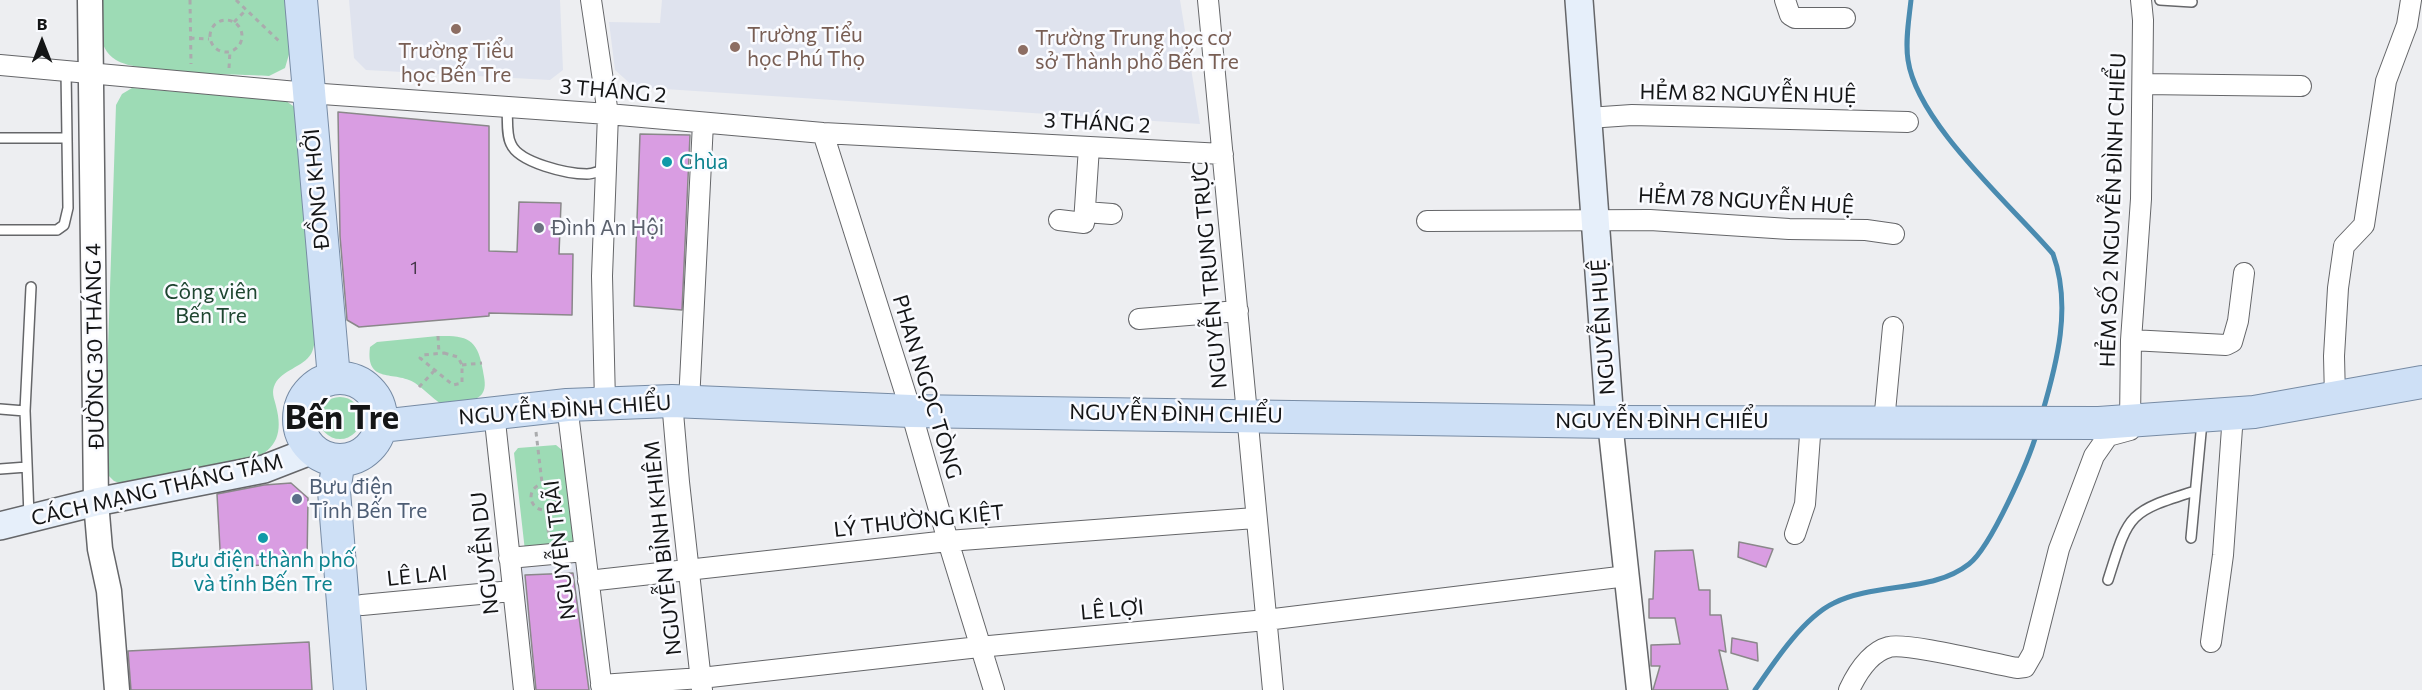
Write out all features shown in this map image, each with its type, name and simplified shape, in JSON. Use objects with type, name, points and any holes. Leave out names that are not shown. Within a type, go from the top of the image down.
[{"type":"main road","name":"ĐỒNG KHỞI","points":[[302,0],[308,93],[334,378]]},
{"type":"main road","name":"NGUYỄN HUỆ","points":[[1580,0],[1610,422]]},
{"type":"main road","points":[[326,455],[362,454],[377,437],[381,426],[379,407],[370,390],[360,382],[347,378],[322,381],[304,399],[299,422],[302,435],[326,455],[334,491],[350,690]]},
{"type":"main road","points":[[2111,428],[2167,419],[2254,412],[2422,382]]},
{"type":"main road","name":"NGUYỄN ĐÌNH CHIỂU","points":[[381,426],[567,405],[680,401],[911,411],[1610,422],[1973,422],[2111,428]]},
{"type":"main road","name":"CÁCH MẠNG THÁNG TÁM","points":[[0,526],[96,502],[326,455]]},
{"type":"main road","points":[[334,491],[354,529],[368,690]]},
{"type":"main road","points":[[331,690],[320,533],[334,491]]},
{"type":"street","name":"ĐƯỜNG 30 THÁNG 4","points":[[90,0],[96,502],[100,549],[110,601],[117,690]]},
{"type":"street","points":[[591,0],[608,114],[602,276],[605,402]]},
{"type":"street","name":"NGUYỄN TRUNG TRỰC","points":[[1208,0],[1273,690]]},
{"type":"street","points":[[1785,0],[1790,15],[1795,18],[1845,18]]},
{"type":"street","name":"HẺM SỐ 2 NGUYỄN ĐÌNH CHIỂU","points":[[2111,428],[2131,340],[2141,199],[2143,84],[2141,0]]},
{"type":"street","points":[[2335,398],[2338,300],[2344,246],[2364,225],[2386,81],[2407,25],[2412,0]]},
{"type":"street","name":"3 THÁNG 2","points":[[0,65],[308,93],[608,114],[823,133],[1224,154]]},
{"type":"street","points":[[2143,84],[2301,86]]},
{"type":"street","name":"HẺM 82 NGUYỄN HUỆ","points":[[1588,118],[1643,115],[1908,122]]},
{"type":"street","name":"NGUYỄN BỈNH KHIÊM","points":[[701,684],[689,571],[680,401],[703,123]]},
{"type":"street","name":"PHAN NGỌC TÒNG","points":[[823,133],[911,411],[979,647],[994,690]]},
{"type":"street","points":[[1059,220],[1084,222],[1089,147]]},
{"type":"street","points":[[1085,212],[1112,214]]},
{"type":"street","name":"HẺM 78 NGUYỄN HUỆ","points":[[1427,221],[1595,219],[1789,229],[1866,230],[1894,234]]},
{"type":"street","points":[[2131,340],[2226,345],[2232,342],[2238,321],[2244,273]]},
{"type":"street","points":[[1139,319],[1238,311]]},
{"type":"street","points":[[1884,422],[1893,327]]},
{"type":"street","name":"NGUYỄN TRÃI","points":[[567,405],[601,687]]},
{"type":"street","name":"NGUYỄN DU","points":[[494,412],[524,690]]},
{"type":"street","points":[[2211,642],[2223,555],[2233,414]]},
{"type":"street","name":"NGUYỄN HUỆ","points":[[1610,422],[1639,690]]},
{"type":"street","points":[[1795,534],[1805,504],[1811,422]]},
{"type":"street","points":[[1849,690],[1866,662],[1888,647],[1912,648],[2017,668],[2025,667],[2033,653],[2059,549],[2094,456],[2111,428]]},
{"type":"street","name":"LÝ THƯỜNG KIỆT","points":[[588,581],[948,541],[1255,518]]},
{"type":"street","points":[[509,558],[585,551]]},
{"type":"street","name":"LÊ LỢI","points":[[601,687],[701,684],[979,647],[1266,620],[1627,576]]},
{"type":"street","name":"LÊ LAI","points":[[362,605],[512,591]]},
{"type":"lane","points":[[2160,0],[2192,2]]},
{"type":"lane","points":[[0,230],[57,230],[64,225],[68,208],[66,70]]},
{"type":"lane","points":[[507,107],[510,144],[516,152],[531,161],[555,169],[588,174],[605,170]]},
{"type":"lane","points":[[0,138],[67,138]]},
{"type":"lane","points":[[29,520],[24,411],[31,287]]},
{"type":"lane","points":[[0,409],[24,411]]},
{"type":"lane","points":[[2191,538],[2203,416]]},
{"type":"lane","points":[[0,469],[27,467]]},
{"type":"lane","points":[[2108,580],[2122,534],[2139,512],[2154,503],[2195,491]]},
{"type":"path","points":[[190,0],[191,83]]},
{"type":"path","points":[[236,0],[280,42]]},
{"type":"path","points":[[234,22],[246,10]]},
{"type":"path","points":[[224,20],[234,22],[241,30],[242,36],[235,49],[225,52],[219,51],[209,39],[209,33],[214,24],[224,20]]},
{"type":"path","points":[[190,38],[209,39]]},
{"type":"path","points":[[438,336],[439,354]]},
{"type":"path","points":[[439,354],[453,354],[459,357],[462,365],[462,383],[458,385],[447,383],[422,361],[421,356],[439,354]]},
{"type":"path","points":[[462,365],[482,363]]},
{"type":"path","points":[[419,387],[434,371]]},
{"type":"path","points":[[534,408],[543,483]]},
{"type":"path","points":[[543,483],[551,485],[557,495],[555,504],[546,510],[536,508],[530,496],[534,487],[543,483]]},
{"type":"path","points":[[546,510],[550,547]]},
{"type":"shaded area","name":"Trường Tiểu học Bến Tre","points":[[349,0],[560,0],[563,70],[550,80],[366,70],[354,58]]},
{"type":"shaded area","name":"Trường Trung học cơ sở Thành phố Bến Tre","points":[[662,0],[1180,0],[1200,124],[634,87],[615,70],[609,22],[660,23]]},
{"type":"shaded area","points":[[572,560],[578,564],[593,690],[529,690],[517,575],[525,564]]},
{"type":"green space","points":[[99,0],[286,0],[290,51],[285,68],[269,76],[166,71],[128,65],[116,60],[105,48],[100,33]]},
{"type":"green space","name":"Công viên Bến Tre","points":[[132,88],[286,101],[296,108],[315,341],[312,353],[303,362],[282,375],[275,384],[273,392],[279,424],[276,439],[268,450],[253,460],[127,486],[114,481],[104,471],[116,105],[122,94]]},
{"type":"green space","points":[[438,336],[465,338],[475,346],[481,361],[485,383],[484,391],[474,400],[441,404],[415,383],[377,372],[372,367],[370,347],[377,342]]},
{"type":"green space","points":[[340,397],[355,403],[361,418],[355,433],[340,439],[325,433],[319,418],[325,403]]},
{"type":"green space","points":[[556,445],[562,450],[574,546],[525,551],[514,453],[518,448]]},
{"type":"building","points":[[338,112],[489,126],[489,251],[517,252],[519,202],[561,203],[559,254],[573,254],[572,315],[489,313],[489,316],[359,327],[347,320],[340,236]]},
{"type":"building","points":[[640,134],[690,135],[682,310],[634,306]]},
{"type":"building","name":"Bưu điện thành phố và tỉnh Bến Tre","points":[[291,483],[308,498],[307,563],[221,567],[217,494],[264,485]]},
{"type":"building","points":[[1739,542],[1773,549],[1766,567],[1738,557]]},
{"type":"building","points":[[1693,550],[1699,590],[1710,590],[1710,615],[1721,615],[1726,652],[1719,650],[1728,690],[1653,690],[1660,666],[1651,666],[1651,645],[1680,644],[1675,618],[1649,618],[1649,599],[1653,599],[1655,551]]},
{"type":"building","points":[[573,573],[589,690],[536,690],[525,575]]},
{"type":"building","points":[[1732,638],[1757,643],[1758,661],[1731,653]]},
{"type":"building","points":[[309,642],[312,690],[131,690],[128,651]]},
{"type":"waterway","points":[[1911,0],[1907,38],[1908,60],[1915,84],[1929,110],[1968,162],[2053,254],[2059,274],[2062,314],[2057,355],[2042,414]]},
{"type":"waterway","points":[[1755,690],[1790,641],[1812,619],[1834,603],[1858,594],[1940,579],[1969,564],[1978,555],[1998,522],[2018,482],[2037,432]]},
{"type":"place","name":"Trường Tiểu học Bến Tre","points":[[456,29]]},
{"type":"place","name":"Trường Tiểu học Phú Thọ","points":[[735,47]]},
{"type":"place","name":"Trường Trung học cơ sở Thành phố Bến Tre","points":[[1023,50]]},
{"type":"place","name":"Chùa","points":[[667,162]]},
{"type":"place","name":"Đình An Hội","points":[[539,228]]},
{"type":"place","name":"Bưu điện Tỉnh Bến Tre","points":[[297,499]]},
{"type":"place","name":"Bưu điện thành phố và tỉnh Bến Tre","points":[[263,538]]},
{"type":"district","name":"Bến Tre","points":[[342,418]]}]
